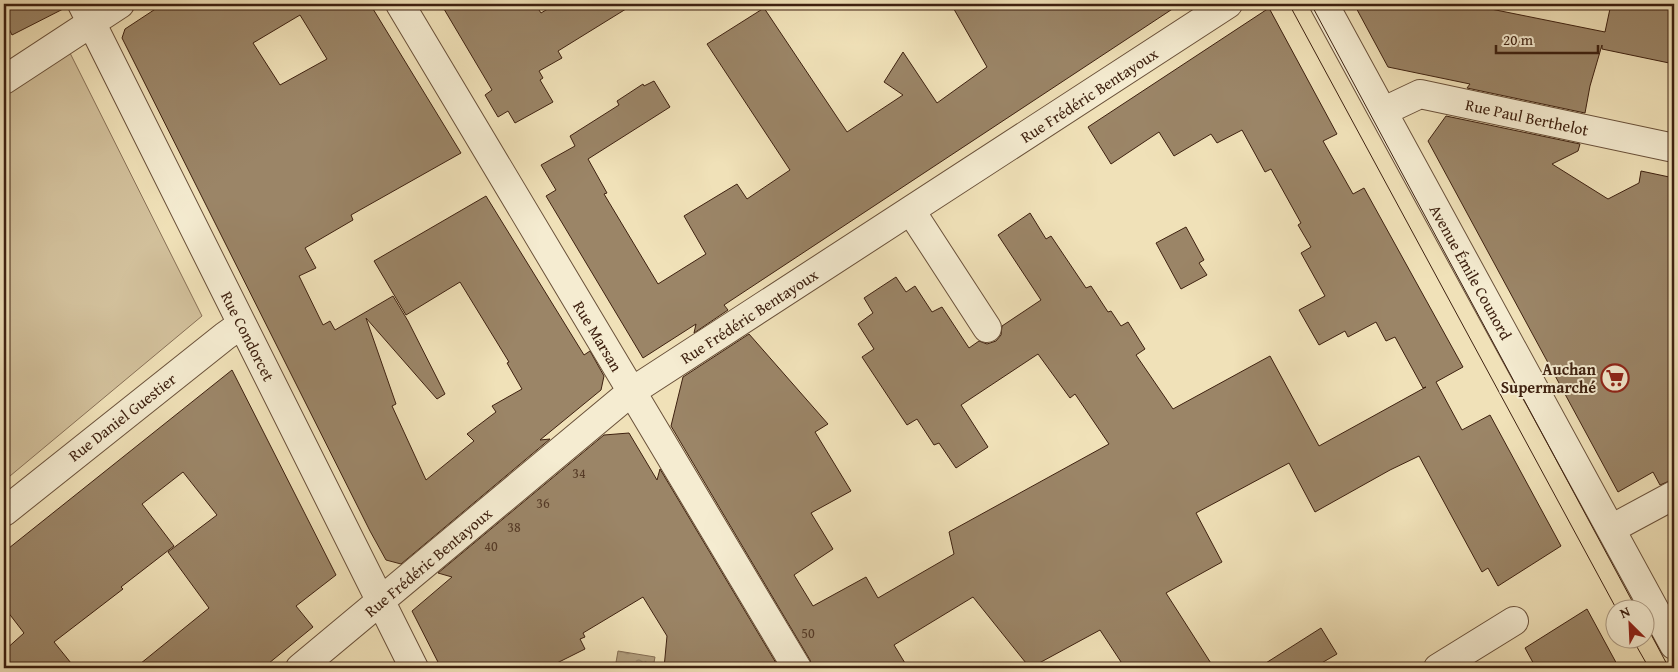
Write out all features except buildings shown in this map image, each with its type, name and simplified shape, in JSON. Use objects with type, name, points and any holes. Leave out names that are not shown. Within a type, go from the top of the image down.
[{"type":"street","points":[[4,80],[87,13],[120,4]]},
{"type":"street","name":"Rue Marsan","points":[[400,4],[797,668]]},
{"type":"street","name":"Rue Frédéric Bentayoux","points":[[300,668],[631,392],[1228,4]]},
{"type":"street","name":"Avenue Émile Counord","points":[[1324,4],[1674,645]]},
{"type":"street","name":"Rue Condorcet","points":[[87,13],[414,668]]},
{"type":"street","name":"Rue Paul Berthelot","points":[[1384,111],[1420,94],[1674,148]]},
{"type":"street","points":[[911,210],[987,328]]},
{"type":"street","name":"Rue Daniel Guestier","points":[[4,512],[242,324]]},
{"type":"street","points":[[1611,528],[1674,494]]},
{"type":"street","points":[[1438,668],[1514,621]]},
{"type":"shaded area","points":[[69,51],[202,316],[4,481],[4,95]]},
{"type":"water","points":[[618,651],[655,657],[653,668],[615,668]]},
{"type":"tram line","points":[[1289,4],[1612,600]]},
{"type":"tram line","points":[[1311,4],[1632,600]]},
{"type":"tram line","points":[[1656,644],[1669,668]]},
{"type":"tram line","points":[[1639,650],[1649,668]]},
{"type":"place","name":"Auchan Supermarché","points":[[1615,378]]}]
